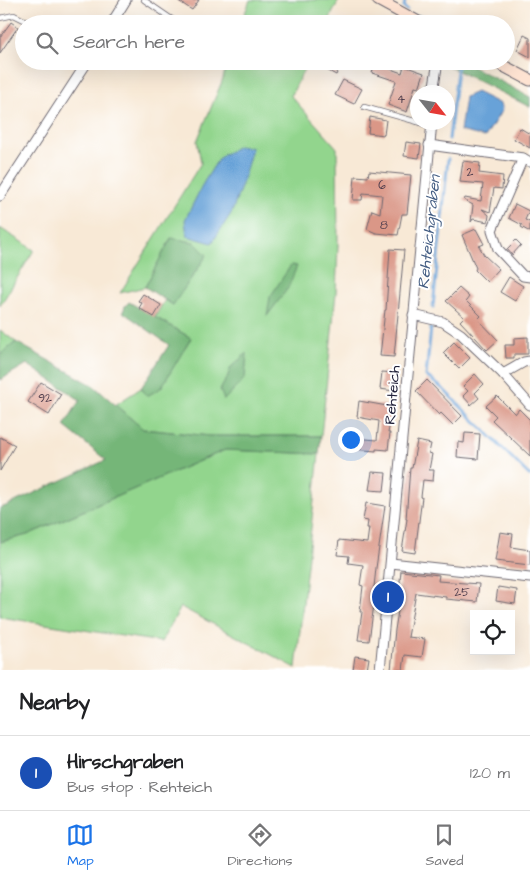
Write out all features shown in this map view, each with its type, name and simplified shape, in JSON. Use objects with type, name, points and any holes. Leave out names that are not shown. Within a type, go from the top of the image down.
[{"type":"main road","points":[[378,0],[406,15]]},
{"type":"main road","points":[[511,70],[530,80]]},
{"type":"street","points":[[117,15],[126,0]]},
{"type":"street","points":[[0,196],[62,100],[79,70]]},
{"type":"street","points":[[434,85],[437,70]]},
{"type":"street","name":"Rehteich","points":[[380,670],[430,130]]},
{"type":"street","points":[[429,145],[527,160],[492,230],[498,249],[523,276],[530,276]]},
{"type":"street","points":[[413,315],[444,322],[461,334],[503,374],[530,405]]},
{"type":"street","points":[[503,374],[524,362],[530,361]]},
{"type":"street","points":[[391,563],[530,578]]},
{"type":"lane","points":[[144,0],[165,15]]},
{"type":"lane","points":[[0,18],[15,16]]},
{"type":"lane","points":[[364,107],[410,120]]},
{"type":"green space","points":[[250,0],[339,0],[332,15],[244,15]]},
{"type":"green space","points":[[225,70],[304,70],[291,96],[337,148],[338,245],[336,293],[321,436],[210,436],[143,429],[115,405],[141,388],[147,396],[191,338],[155,317],[165,300],[173,305],[171,238],[145,287],[120,293],[201,163],[197,141]]},
{"type":"green space","points":[[456,70],[479,70],[530,97],[530,107]]},
{"type":"green space","points":[[0,228],[34,250],[0,306]]},
{"type":"green space","points":[[171,238],[194,242],[207,255],[173,305],[145,287]]},
{"type":"green space","points":[[291,265],[297,266],[288,288],[267,316],[270,297]]},
{"type":"green space","points":[[129,302],[191,338],[161,388],[147,396],[141,388],[169,345],[123,312]]},
{"type":"green space","points":[[0,330],[16,342],[0,355]]},
{"type":"green space","points":[[16,342],[94,386],[143,429],[210,436],[321,436],[319,454],[225,450],[27,535],[0,542],[0,508],[106,460],[64,426],[80,400],[27,364],[0,380],[0,355]]},
{"type":"green space","points":[[247,353],[245,378],[224,400],[220,390],[231,367]]},
{"type":"green space","points":[[225,450],[319,454],[296,668],[181,607],[161,642],[0,617],[0,542],[27,535]]},
{"type":"water","points":[[476,92],[500,104],[502,110],[485,137],[460,131],[465,97]]},
{"type":"water","points":[[238,146],[252,148],[232,212],[212,243],[187,236],[185,220],[204,182],[219,158]]},
{"type":"building","points":[[177,0],[199,0],[192,10]]},
{"type":"building","points":[[11,22],[15,25],[15,31],[0,53],[0,37]]},
{"type":"building","points":[[524,35],[530,38],[530,57],[517,50]]},
{"type":"building","points":[[327,70],[338,70],[336,75]]},
{"type":"building","points":[[373,70],[394,70],[402,73],[403,70],[415,70],[424,73],[420,85],[410,85],[410,103],[407,112],[388,105],[396,81],[372,73]]},
{"type":"building","points":[[343,80],[362,89],[354,104],[335,95]]},
{"type":"building","points":[[370,117],[386,120],[384,135],[368,133]]},
{"type":"building","points":[[520,128],[530,134],[530,148],[514,139]]},
{"type":"building","points":[[406,142],[421,144],[419,158],[404,156]]},
{"type":"building","points":[[463,161],[480,163],[479,173],[503,176],[502,189],[494,188],[490,212],[482,209],[489,215],[488,222],[473,219],[471,222],[473,205],[464,200],[465,198],[481,201],[483,184],[460,182]]},
{"type":"building","points":[[369,171],[411,175],[407,214],[402,214],[398,235],[376,233],[367,229],[372,210],[380,213],[382,195],[363,193],[362,200],[353,200],[355,176],[368,177]]},
{"type":"building","points":[[515,204],[529,211],[525,220],[530,222],[530,232],[509,218]]},
{"type":"building","points":[[476,229],[484,244],[479,246],[484,255],[499,269],[487,282],[475,270],[476,268],[462,235]]},
{"type":"building","points":[[516,240],[521,245],[512,255],[507,249]]},
{"type":"building","points":[[390,249],[404,250],[394,357],[380,356],[386,310]]},
{"type":"building","points":[[509,277],[523,286],[515,301],[500,292]]},
{"type":"building","points":[[459,288],[469,297],[466,301],[481,316],[478,319],[498,340],[487,350],[460,321],[464,317],[446,301]]},
{"type":"building","points":[[143,294],[161,305],[154,317],[139,308],[142,303],[138,301]]},
{"type":"building","points":[[528,337],[528,354],[514,354],[514,358],[506,358],[505,345],[514,345],[514,338]]},
{"type":"building","points":[[454,342],[470,358],[459,369],[443,353]]},
{"type":"building","points":[[382,372],[396,373],[394,391],[380,389]]},
{"type":"building","points":[[475,374],[484,384],[475,393],[479,398],[471,405],[463,396],[468,391],[463,386]]},
{"type":"building","points":[[427,380],[462,416],[453,425],[441,413],[439,415],[416,391]]},
{"type":"building","points":[[41,382],[61,394],[49,415],[28,402]]},
{"type":"building","points":[[497,396],[515,414],[519,409],[530,420],[530,456],[492,420],[496,416],[486,406]]},
{"type":"building","points":[[359,401],[393,407],[388,433],[390,433],[388,450],[353,449],[354,438],[377,440],[379,421],[357,417]]},
{"type":"building","points":[[465,433],[480,434],[478,459],[457,457],[458,442],[464,443]]},
{"type":"building","points":[[0,437],[15,445],[0,471]]},
{"type":"building","points":[[417,441],[431,444],[429,453],[432,454],[429,470],[434,470],[433,481],[423,480],[415,553],[402,551],[407,519],[410,468],[412,468]]},
{"type":"building","points":[[372,472],[386,473],[384,491],[369,490]]},
{"type":"building","points":[[366,503],[385,506],[376,568],[373,597],[375,597],[369,641],[358,640],[362,612],[360,612],[363,586],[360,585],[363,565],[348,563],[349,556],[337,555],[339,540],[367,543],[368,521],[363,520]]},
{"type":"building","points":[[500,532],[513,534],[511,547],[530,550],[530,565],[495,561]]},
{"type":"building","points":[[401,571],[439,575],[438,581],[479,584],[477,602],[446,599],[446,597],[416,593],[408,637],[425,639],[422,657],[405,655],[403,670],[391,670],[401,592],[399,591]]},
{"type":"building","points":[[498,587],[517,590],[515,604],[496,601]]},
{"type":"building","points":[[355,656],[369,658],[367,670],[353,670]]},
{"type":"waterway","name":"Rehteichgraben","points":[[405,0],[404,8],[407,10]]},
{"type":"waterway","name":"Rehteichgraben","points":[[449,139],[457,70]]},
{"type":"waterway","name":"Rehteichgraben","points":[[433,307],[448,159]]},
{"type":"waterway","name":"Rehteichgraben","points":[[431,328],[426,376],[442,388],[530,476]]},
{"type":"place","name":"Hirschgraben","points":[[388,597]]}]
